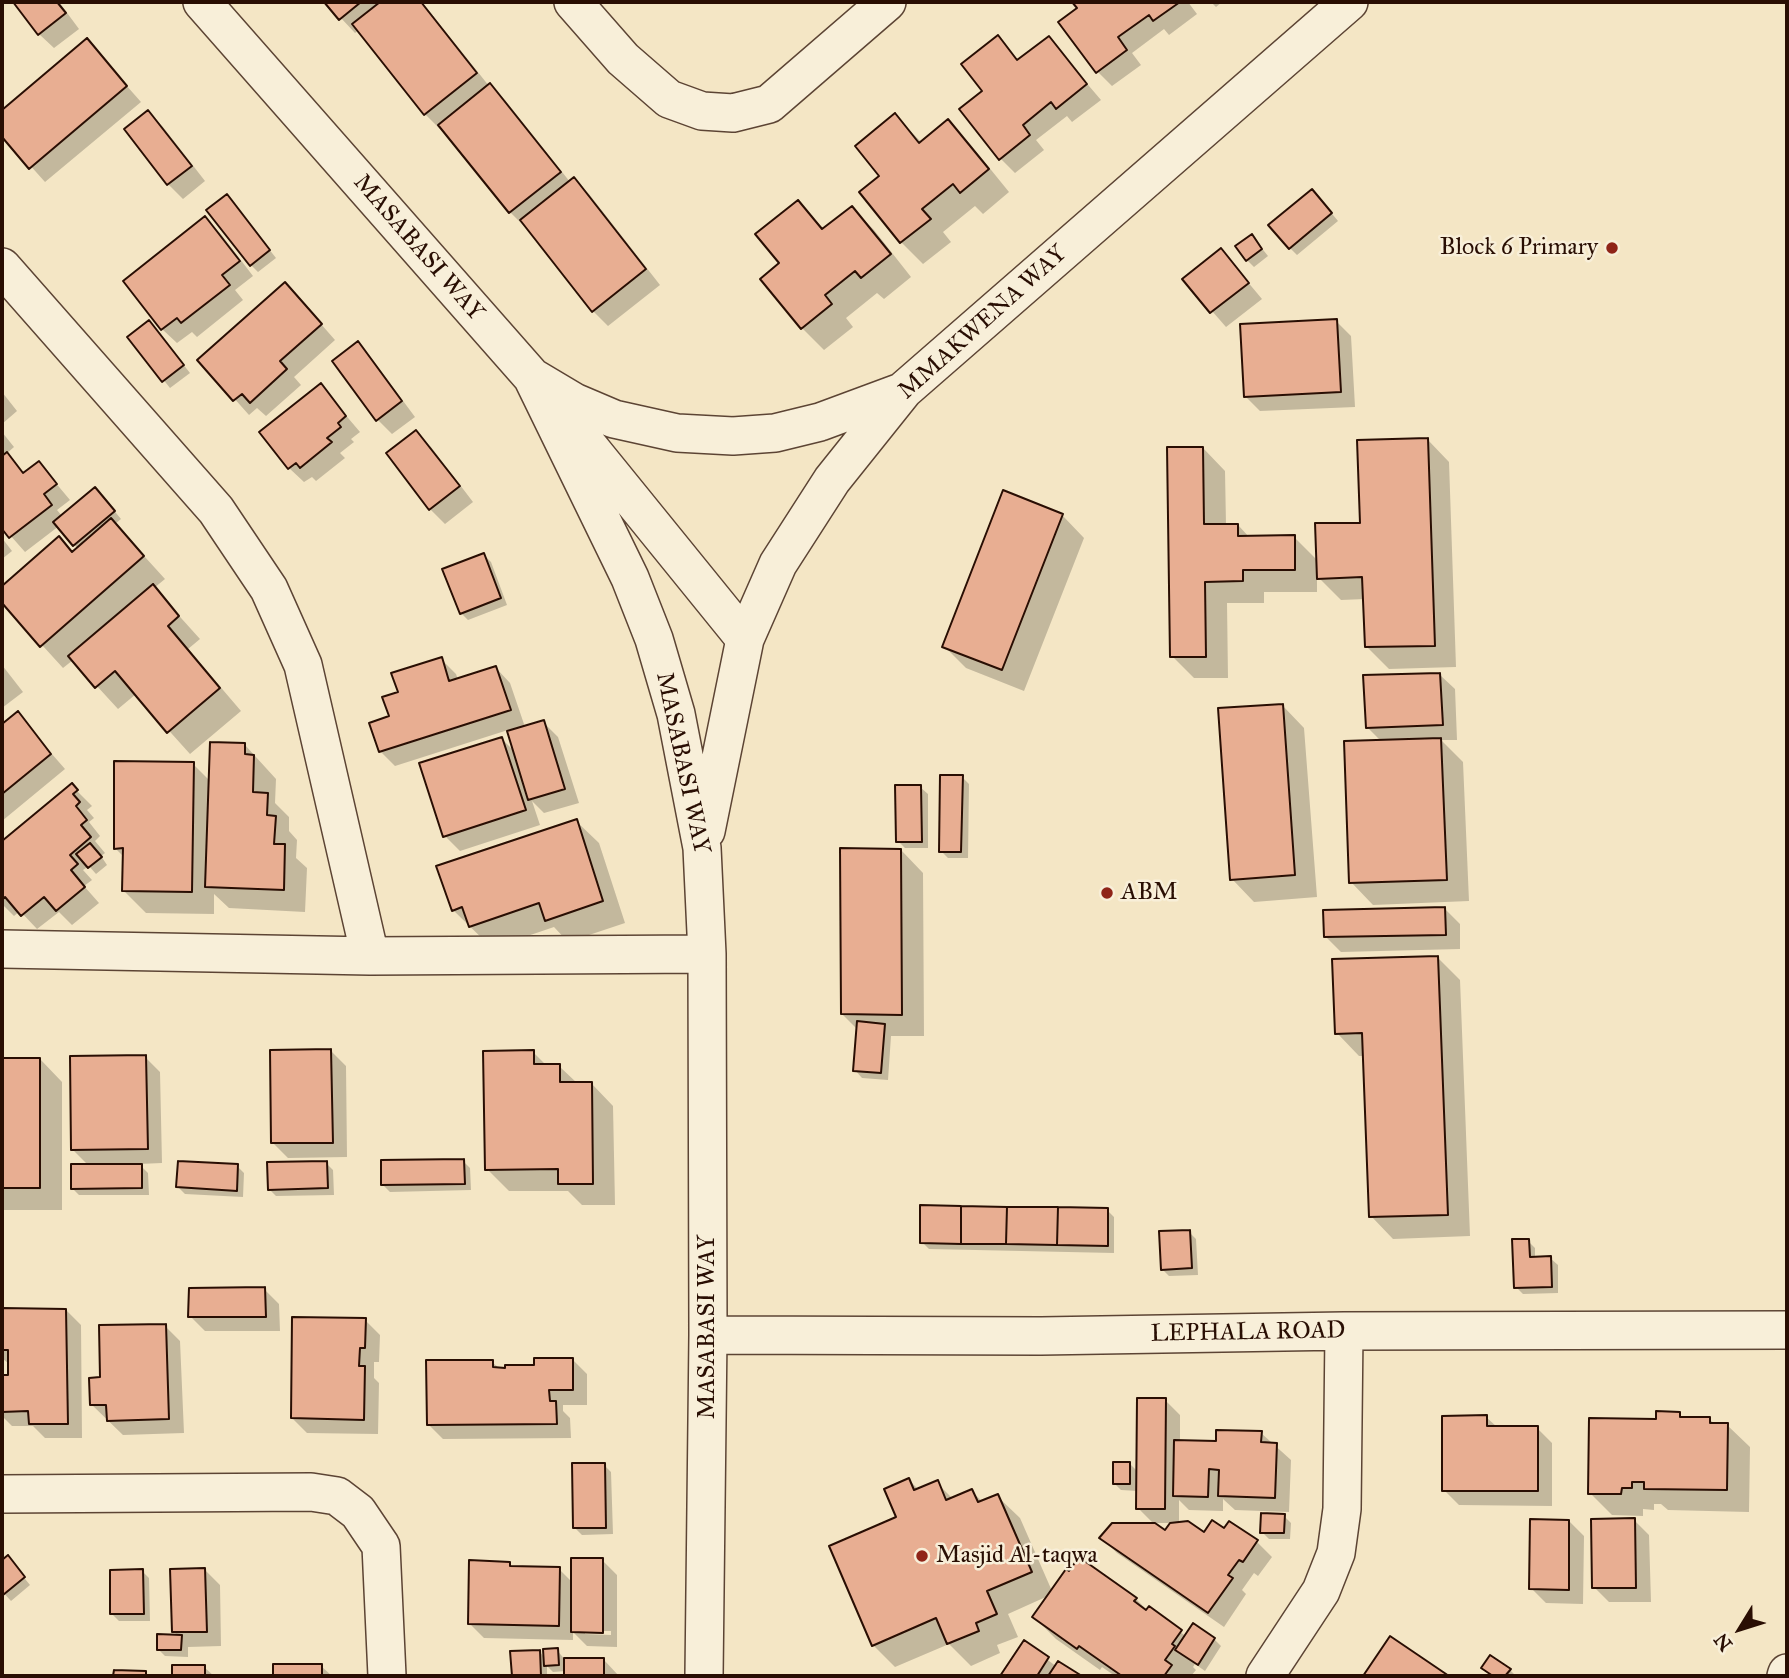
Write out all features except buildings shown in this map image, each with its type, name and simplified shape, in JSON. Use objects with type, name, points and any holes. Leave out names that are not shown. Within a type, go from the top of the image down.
[{"type":"street","name":"MASABASI WAY","points":[[202,2],[532,377],[630,578],[654,639],[676,713],[702,848],[706,954],[709,1335],[704,1676]]},
{"type":"street","points":[[573,2],[623,59],[669,99],[702,111],[733,113],[769,104],[887,2]]},
{"type":"street","name":"MMAKWENA WAY","points":[[702,848],[745,639],[778,564],[825,490],[904,390],[1349,2]]},
{"type":"street","points":[[2,267],[216,510],[269,589],[303,665],[370,956]]},
{"type":"street","points":[[532,377],[574,402],[614,419],[677,433],[733,436],[775,433],[820,422],[904,390]]},
{"type":"street","points":[[532,377],[745,639]]},
{"type":"street","points":[[2,949],[370,956],[706,954]]},
{"type":"street","name":"LEPHALA ROAD","points":[[709,1335],[1041,1336],[1344,1331],[1787,1330]]},
{"type":"street","points":[[1265,1676],[1321,1591],[1336,1553],[1342,1509],[1344,1331]]},
{"type":"street","points":[[2,1494],[311,1492],[337,1496],[358,1512],[381,1546],[387,1676]]},
{"type":"place","name":"Block 6 Primary","points":[[1612,248]]},
{"type":"place","name":"ABM","points":[[1107,893]]},
{"type":"place","name":"Masjid Al-taqwa","points":[[922,1556]]}]
